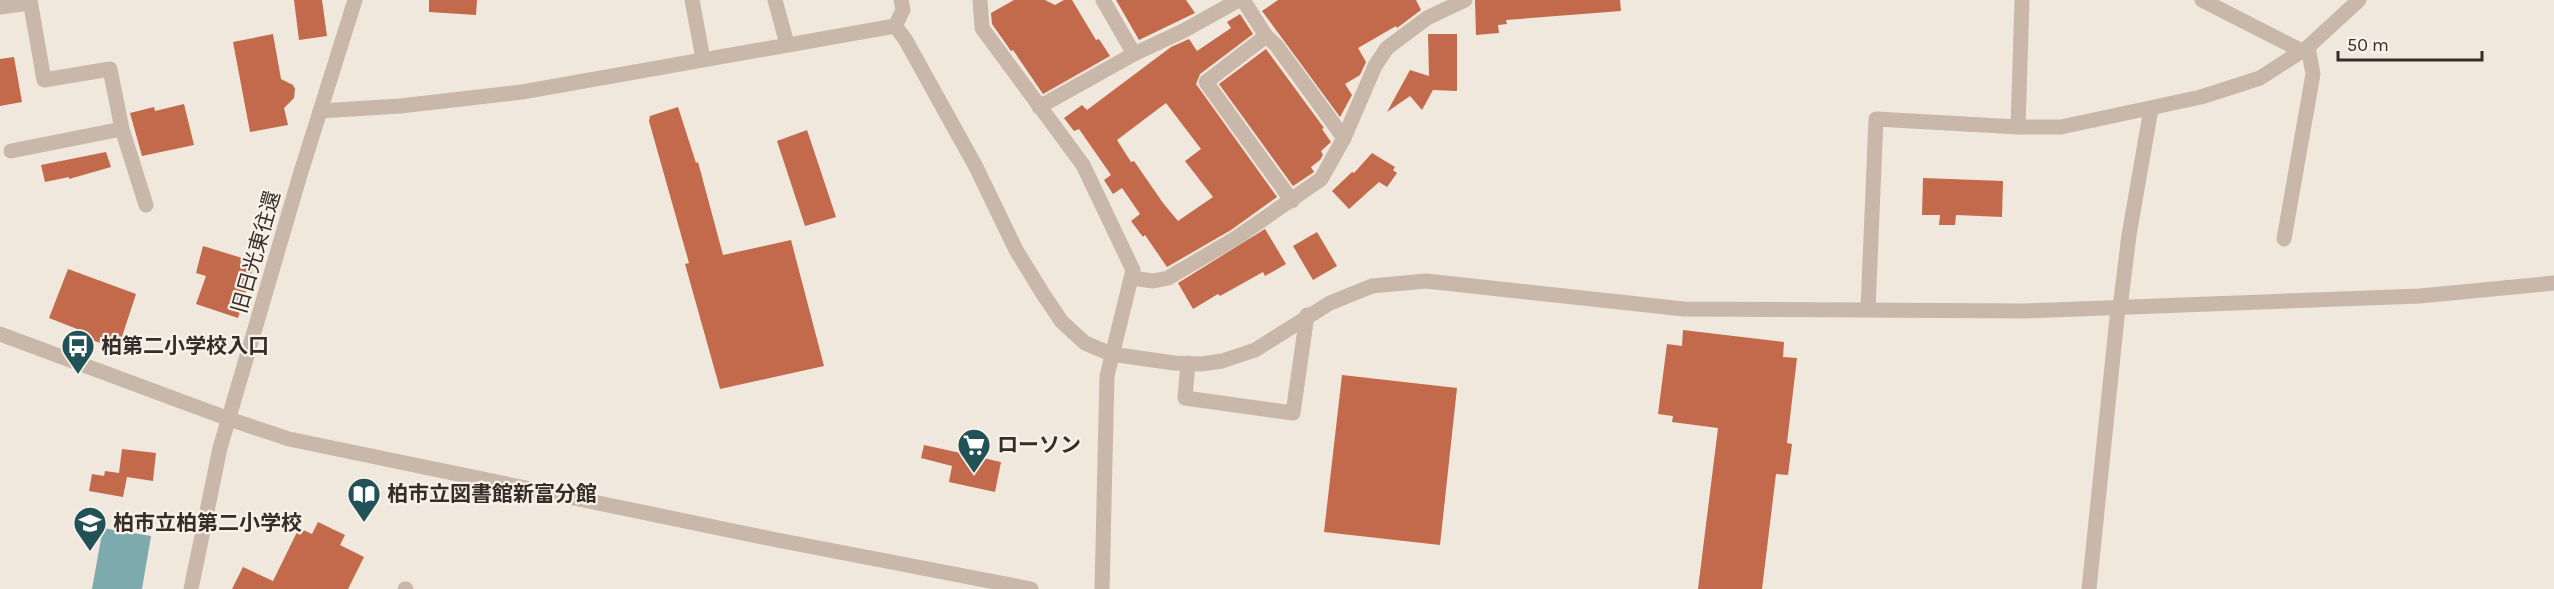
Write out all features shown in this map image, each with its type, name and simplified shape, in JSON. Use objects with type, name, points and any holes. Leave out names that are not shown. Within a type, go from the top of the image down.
[{"type":"street","name":"旧日光東往還","points":[[191,589],[206,509],[229,419],[355,0]]},
{"type":"street","points":[[692,0],[703,59]]},
{"type":"street","points":[[775,0],[787,44]]},
{"type":"street","points":[[895,26],[903,10],[901,0]]},
{"type":"street","points":[[980,0],[982,28],[1083,165],[1133,270],[1107,376],[1102,589]]},
{"type":"street","points":[[1103,0],[1134,54]]},
{"type":"street","points":[[1039,107],[1223,4],[1241,0],[1344,138]]},
{"type":"street","points":[[1132,278],[1153,281],[1168,278],[1292,201],[1321,179],[1344,138],[1375,66],[1387,48],[1427,18],[1465,0]]},
{"type":"street","points":[[2018,128],[2022,0]]},
{"type":"street","points":[[2202,0],[2305,49],[2313,74],[2284,239]]},
{"type":"street","points":[[1868,309],[1876,119],[2018,128],[2061,127],[2201,97],[2260,78],[2305,49],[2359,0]]},
{"type":"street","points":[[0,7],[30,2],[44,80],[110,69],[122,129],[146,205]]},
{"type":"street","points":[[320,111],[400,106],[522,92],[895,26]]},
{"type":"street","points":[[895,26],[905,39],[976,167],[1016,250],[1043,294],[1062,322],[1085,343],[1112,354],[1188,363],[1222,361],[1246,354],[1307,315],[1372,286],[1426,280],[1684,309],[2024,310],[2420,296],[2554,283]]},
{"type":"street","points":[[1266,36],[1206,82],[1292,201]]},
{"type":"street","points":[[2089,589],[2119,308],[2151,109]]},
{"type":"street","points":[[11,151],[122,129]]},
{"type":"street","points":[[1188,363],[1185,398],[1293,413],[1307,315]]},
{"type":"street","points":[[0,334],[289,439],[517,487],[1031,589]]},
{"type":"water","points":[[103,528],[151,536],[142,589],[92,589]]},
{"type":"building","points":[[294,0],[322,0],[327,36],[299,40]]},
{"type":"building","points":[[429,0],[477,0],[476,15],[429,12]]},
{"type":"building","points":[[1014,0],[1045,0],[1055,5],[1064,0],[1072,0],[1096,40],[1099,39],[1110,56],[1043,94],[992,24],[991,13]]},
{"type":"building","points":[[1116,0],[1186,0],[1195,13],[1139,40]]},
{"type":"building","points":[[1278,0],[1416,0],[1421,10],[1397,28],[1396,26],[1358,48],[1366,62],[1360,75],[1345,84],[1352,95],[1340,117],[1262,11]]},
{"type":"building","points":[[1475,0],[1620,0],[1621,11],[1506,20],[1507,24],[1498,25],[1499,33],[1476,35]]},
{"type":"building","points":[[1240,14],[1253,34],[1200,74],[1196,84],[1277,197],[1231,230],[1167,267],[1145,235],[1143,237],[1131,221],[1140,214],[1122,188],[1113,194],[1104,180],[1111,175],[1079,129],[1074,131],[1064,118],[1082,105],[1087,110],[1171,47],[1189,39],[1197,51],[1231,28],[1227,22]],"holes":[[[1166,103],[1201,149],[1185,161],[1213,197],[1178,221],[1134,161],[1131,162],[1117,140]]]},
{"type":"building","points":[[273,34],[281,79],[293,85],[295,89],[294,98],[284,108],[288,125],[250,132],[233,42]]},
{"type":"building","points":[[1428,34],[1457,34],[1457,91],[1433,90],[1422,110],[1410,96],[1387,112],[1410,70],[1429,76]]},
{"type":"building","points":[[1266,49],[1324,128],[1322,129],[1331,142],[1321,151],[1323,155],[1320,160],[1311,167],[1314,172],[1293,186],[1219,84]]},
{"type":"building","points":[[14,57],[22,102],[0,106],[0,59]]},
{"type":"building","points":[[184,104],[194,145],[142,156],[130,113],[154,107],[155,111]]},
{"type":"building","points":[[678,107],[696,163],[698,162],[723,255],[791,240],[824,366],[720,389],[685,264],[689,263],[649,121],[650,116]]},
{"type":"building","points":[[807,130],[836,217],[805,226],[777,141]]},
{"type":"building","points":[[106,152],[111,167],[69,179],[69,177],[45,182],[41,165]]},
{"type":"building","points":[[1372,153],[1395,167],[1393,170],[1397,173],[1387,187],[1379,182],[1349,209],[1332,191],[1352,172],[1354,173]]},
{"type":"building","points":[[1923,178],[2003,181],[2002,217],[1956,215],[1955,225],[1939,225],[1940,215],[1922,215]]},
{"type":"building","points":[[1265,229],[1286,264],[1265,276],[1263,272],[1193,309],[1178,283]]},
{"type":"building","points":[[1317,232],[1337,266],[1313,280],[1293,246]]},
{"type":"building","points":[[203,246],[242,258],[240,265],[253,268],[238,318],[196,304],[206,276],[196,273]]},
{"type":"building","points":[[68,269],[136,294],[118,349],[89,339],[90,334],[49,318]]},
{"type":"building","points":[[1683,330],[1784,342],[1783,357],[1797,358],[1787,443],[1792,444],[1788,475],[1776,474],[1762,589],[1698,589],[1718,428],[1672,422],[1673,416],[1658,414],[1667,344],[1682,346]]},
{"type":"building","points":[[1342,375],[1457,388],[1440,545],[1324,532]]},
{"type":"building","name":"ローソン","points":[[924,445],[1001,462],[995,492],[949,482],[952,466],[921,458]]},
{"type":"building","points":[[122,449],[156,453],[153,481],[127,477],[123,497],[89,491],[92,474],[104,476],[105,471],[119,473]]},
{"type":"building","points":[[318,522],[345,535],[340,545],[364,557],[348,589],[232,589],[243,567],[273,581],[299,528],[312,534]]},
{"type":"place","name":"柏第二小学校入口","points":[[78,375]]},
{"type":"place","name":"ローソン","points":[[974,474]]},
{"type":"place","name":"柏市立図書館新富分館","points":[[364,523]]},
{"type":"place","name":"柏市立柏第二小学校","points":[[90,552]]}]
